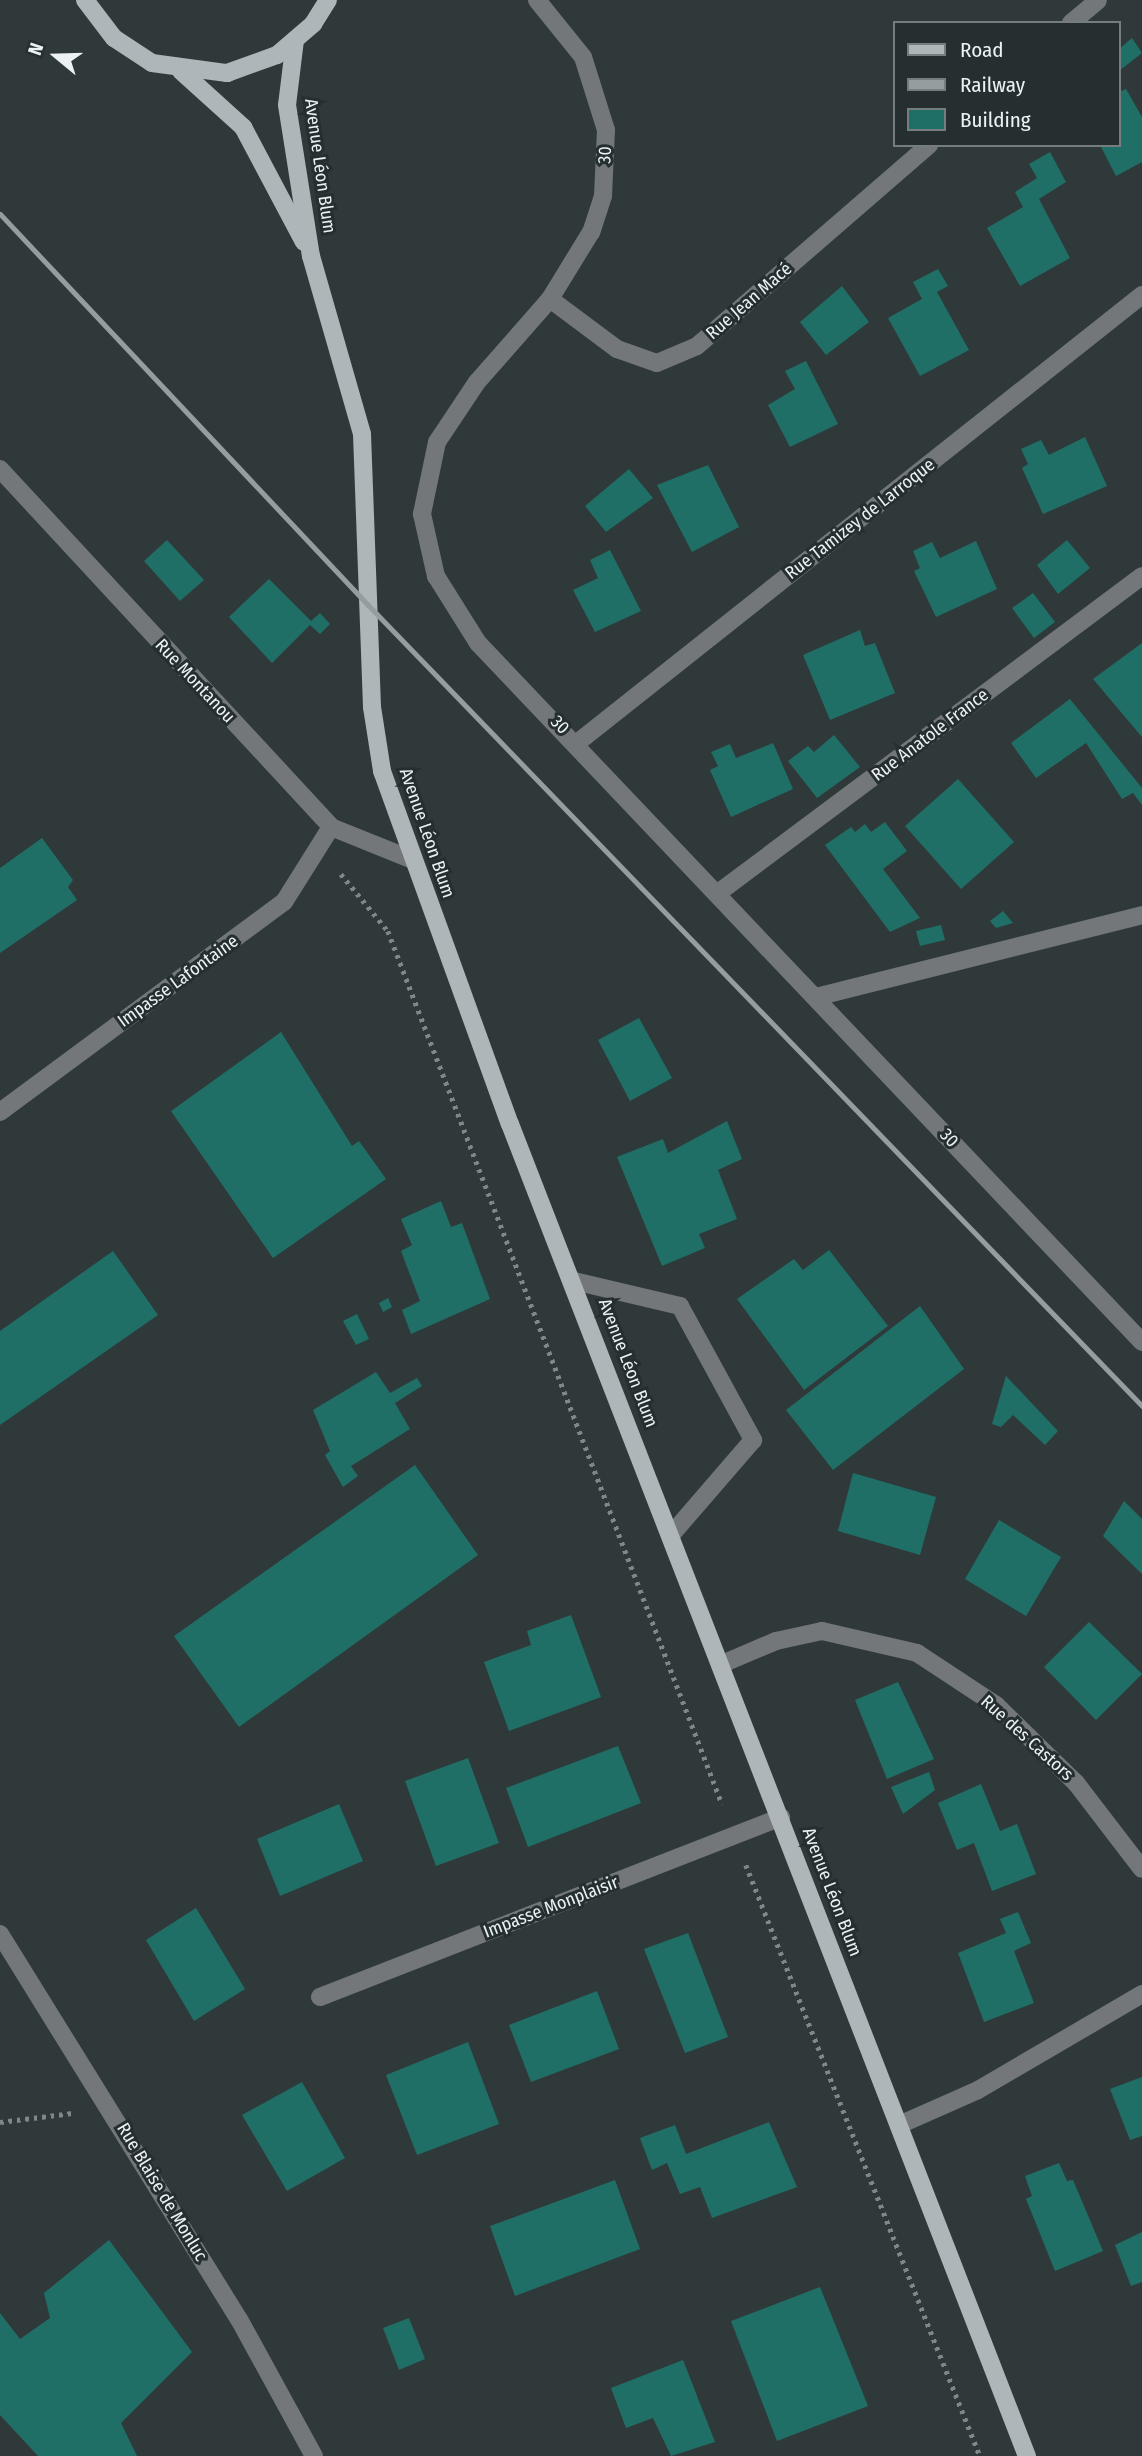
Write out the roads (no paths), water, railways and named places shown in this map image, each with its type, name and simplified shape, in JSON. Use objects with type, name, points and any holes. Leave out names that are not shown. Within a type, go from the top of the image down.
[{"type":"main road","points":[[85,0],[114,38],[152,62],[181,71],[227,73],[277,55],[295,40],[328,0]]},
{"type":"main road","name":"Avenue Léon Blum","points":[[295,40],[286,105],[312,256],[362,434],[372,707],[382,771],[412,860],[1027,2456]]},
{"type":"main road","name":"Avenue Léon Blum","points":[[181,71],[243,127],[312,256]]},
{"type":"street","name":"30","points":[[537,0],[583,57],[606,130],[603,196],[591,232],[550,299],[477,382],[437,442],[422,514],[436,576],[478,643],[577,743],[1142,1342]]},
{"type":"street","points":[[1073,21],[1098,0]]},
{"type":"street","name":"Rue Jean Macé","points":[[550,299],[617,349],[657,363],[696,346],[927,147]]},
{"type":"street","name":"Rue Tamizey de Larroque","points":[[577,743],[1142,295]]},
{"type":"street","name":"Rue Montanou","points":[[0,469],[331,827],[412,860]]},
{"type":"street","name":"Rue Anatole France","points":[[718,893],[1142,576]]},
{"type":"street","name":"Impasse Lafontaine","points":[[0,1112],[284,902],[331,827]]},
{"type":"street","points":[[816,998],[1142,915]]},
{"type":"street","points":[[574,1281],[680,1306],[753,1440],[672,1534]]},
{"type":"street","name":"Rue des Castors","points":[[722,1664],[776,1641],[822,1631],[917,1653],[996,1705],[1076,1783],[1142,1869]]},
{"type":"street","name":"Impasse Monplaisir","points":[[320,1997],[781,1817]]},
{"type":"street","name":"Rue Blaise de Monluc","points":[[0,1934],[105,2098],[314,2456]]},
{"type":"street","points":[[899,2125],[978,2090],[1142,1994]]},
{"type":"railway","points":[[0,214],[368,605],[1142,1406]]}]
